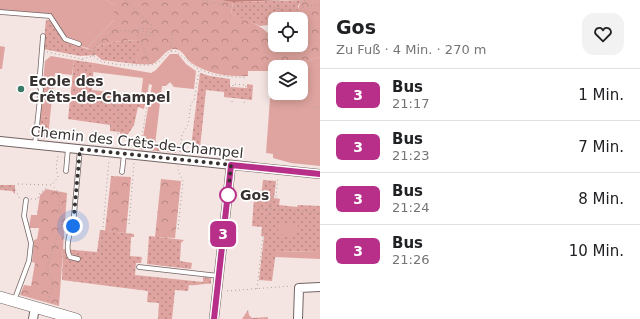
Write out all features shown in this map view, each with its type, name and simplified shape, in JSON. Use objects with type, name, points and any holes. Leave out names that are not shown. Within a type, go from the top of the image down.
[{"type":"street","name":"Chemin des Crêts-de-Champel","points":[[0,141],[124,153],[279,171],[320,174]]},
{"type":"street","points":[[214,319],[231,165]]},
{"type":"street","points":[[298,319],[299,288],[320,287]]},
{"type":"street","points":[[0,297],[40,306],[76,319]]},
{"type":"street","points":[[33,319],[40,306]]},
{"type":"lane","points":[[0,12],[50,16],[65,39],[79,44]]},
{"type":"lane","points":[[34,144],[41,89],[39,86],[43,36]]},
{"type":"lane","points":[[66,171],[68,148]]},
{"type":"lane","points":[[78,259],[70,257],[68,249],[70,230],[73,226],[80,149]]},
{"type":"lane","points":[[122,172],[124,153]]},
{"type":"lane","points":[[14,301],[29,261],[31,243],[24,216],[26,200]]},
{"type":"lane","points":[[139,267],[218,276]]},
{"type":"path","points":[[125,0],[152,25],[150,29],[139,28],[138,30],[153,33],[153,36],[136,34],[136,36]]},
{"type":"path","points":[[203,0],[231,7],[278,7],[278,12]]},
{"type":"path","points":[[278,0],[280,12]]},
{"type":"path","points":[[289,6],[308,0]]},
{"type":"path","points":[[303,7],[320,5]]},
{"type":"path","points":[[93,56],[93,48],[96,43],[113,32],[120,30],[136,36],[140,40],[147,60],[151,65]]},
{"type":"path","points":[[171,52],[172,33]]},
{"type":"path","points":[[43,51],[82,59],[93,56],[102,62],[121,65],[151,65],[159,62],[171,52],[180,53],[191,65],[199,69],[215,75],[246,78]]},
{"type":"path","points":[[82,59],[86,72],[82,84],[83,94]]},
{"type":"path","points":[[180,154],[182,134],[188,125],[191,103],[194,101],[199,69]]},
{"type":"path","points":[[240,85],[241,78]]},
{"type":"path","points":[[232,102],[233,84],[246,85],[244,103]]},
{"type":"path","points":[[83,94],[91,94],[95,102],[89,109],[84,109],[78,102],[79,96],[83,94]]},
{"type":"path","points":[[140,150],[149,94]]},
{"type":"path","points":[[118,135],[119,99]]},
{"type":"path","points":[[95,102],[111,104],[118,108]]},
{"type":"path","points":[[313,107],[320,108]]},
{"type":"path","points":[[52,186],[58,177],[56,167],[58,152]]},
{"type":"path","points":[[101,251],[110,158]]},
{"type":"path","points":[[129,224],[135,160]]},
{"type":"path","points":[[178,228],[183,181],[178,171],[179,165]]},
{"type":"path","points":[[272,197],[276,197],[279,171]]},
{"type":"path","points":[[266,180],[266,194],[272,197]]},
{"type":"path","points":[[18,184],[52,186],[60,194],[59,209],[62,215],[62,223],[47,266],[52,288],[49,300],[40,306]]},
{"type":"path","points":[[0,187],[15,189],[21,199],[26,200],[38,199],[39,194],[47,186]]},
{"type":"path","points":[[256,289],[264,227],[262,225],[271,209],[272,197]]},
{"type":"path","points":[[259,208],[320,213]]},
{"type":"path","points":[[227,291],[294,286],[299,288]]},
{"type":"green space","points":[[0,0],[107,0],[114,5],[114,20],[87,48],[64,41],[50,20],[52,14],[0,10]]},
{"type":"green space","points":[[107,0],[220,0],[233,2],[231,14],[257,25],[268,33],[268,52],[308,52],[308,12],[298,12],[298,9],[302,0],[320,0],[320,57],[308,61],[268,60],[268,71],[248,71],[248,76],[234,76],[205,70],[193,64],[181,51],[175,49],[168,50],[152,64],[136,64],[139,40],[108,43],[91,50],[87,48],[114,20],[114,5]]},
{"type":"green space","points":[[302,0],[298,6],[298,12],[268,12],[268,25],[260,26],[231,14],[233,2]]},
{"type":"green space","points":[[46,20],[50,20],[64,41],[91,50],[109,43],[140,40],[136,64],[102,60],[96,55],[80,56],[43,49]]},
{"type":"green space","points":[[0,46],[5,47],[2,69],[0,69]]},
{"type":"green space","points":[[170,54],[178,54],[186,64],[196,71],[194,89],[174,87],[170,82],[166,86],[162,86],[155,145],[142,143],[152,85],[149,84],[147,96],[141,96],[143,78],[93,72],[94,63],[151,73],[156,70]]},
{"type":"green space","points":[[51,56],[74,60],[72,75],[55,73],[50,117],[40,116],[45,61]]},
{"type":"green space","points":[[320,57],[320,166],[291,163],[273,158],[273,154],[266,153],[270,100],[308,100],[308,61]]},
{"type":"green space","points":[[74,60],[94,63],[92,90],[147,96],[144,109],[138,107],[134,125],[125,139],[120,138],[120,132],[110,131],[110,125],[68,119]]},
{"type":"green space","points":[[200,73],[230,79],[230,87],[247,88],[247,84],[253,85],[252,100],[224,97],[224,92],[206,90],[200,148],[191,147]]},
{"type":"green space","points":[[40,116],[50,117],[48,139],[38,138]]},
{"type":"green space","points":[[138,143],[175,147],[176,153],[138,149]]},
{"type":"green space","points":[[111,176],[131,177],[126,233],[105,231]]},
{"type":"green space","points":[[161,179],[181,181],[175,238],[155,237]]},
{"type":"green space","points":[[263,180],[276,181],[274,198],[280,199],[279,205],[297,207],[298,205],[320,206],[320,252],[276,251],[272,281],[259,280],[264,236],[261,236],[262,227],[252,226],[254,198],[261,199]]},
{"type":"green space","points":[[0,185],[15,185],[15,194],[12,191],[0,190]]},
{"type":"green space","points":[[46,189],[67,193],[59,306],[20,295],[24,285],[31,286],[35,263],[32,262],[34,240],[37,239],[39,228],[29,228],[31,215],[37,215],[40,195]]},
{"type":"green space","points":[[278,224],[298,225],[297,236],[278,234]]},
{"type":"green space","points":[[100,230],[134,234],[134,237],[131,237],[130,256],[142,257],[141,263],[136,263],[135,275],[203,282],[203,277],[211,278],[211,284],[189,285],[188,291],[175,290],[172,319],[158,319],[159,303],[147,302],[148,291],[62,280],[63,249],[97,252]]},
{"type":"green space","points":[[149,236],[184,240],[181,243],[180,261],[192,263],[191,269],[147,264]]},
{"type":"green space","points":[[275,251],[320,252],[320,259],[275,257]]},
{"type":"green space","points":[[248,310],[249,315],[252,318],[268,317],[268,319],[242,319]]},
{"type":"shaded area","points":[[220,0],[285,0],[233,2]]},
{"type":"bus line","name":"3","points":[[214,319],[231,165],[320,174]]},
{"type":"place","name":"Ecole des Crêts-de-Champel","points":[[21,89]]},
{"type":"place","name":"Gos","points":[[228,195]]},
{"type":"route","points":[[73,226],[80,149],[231,165],[228,195]]}]
